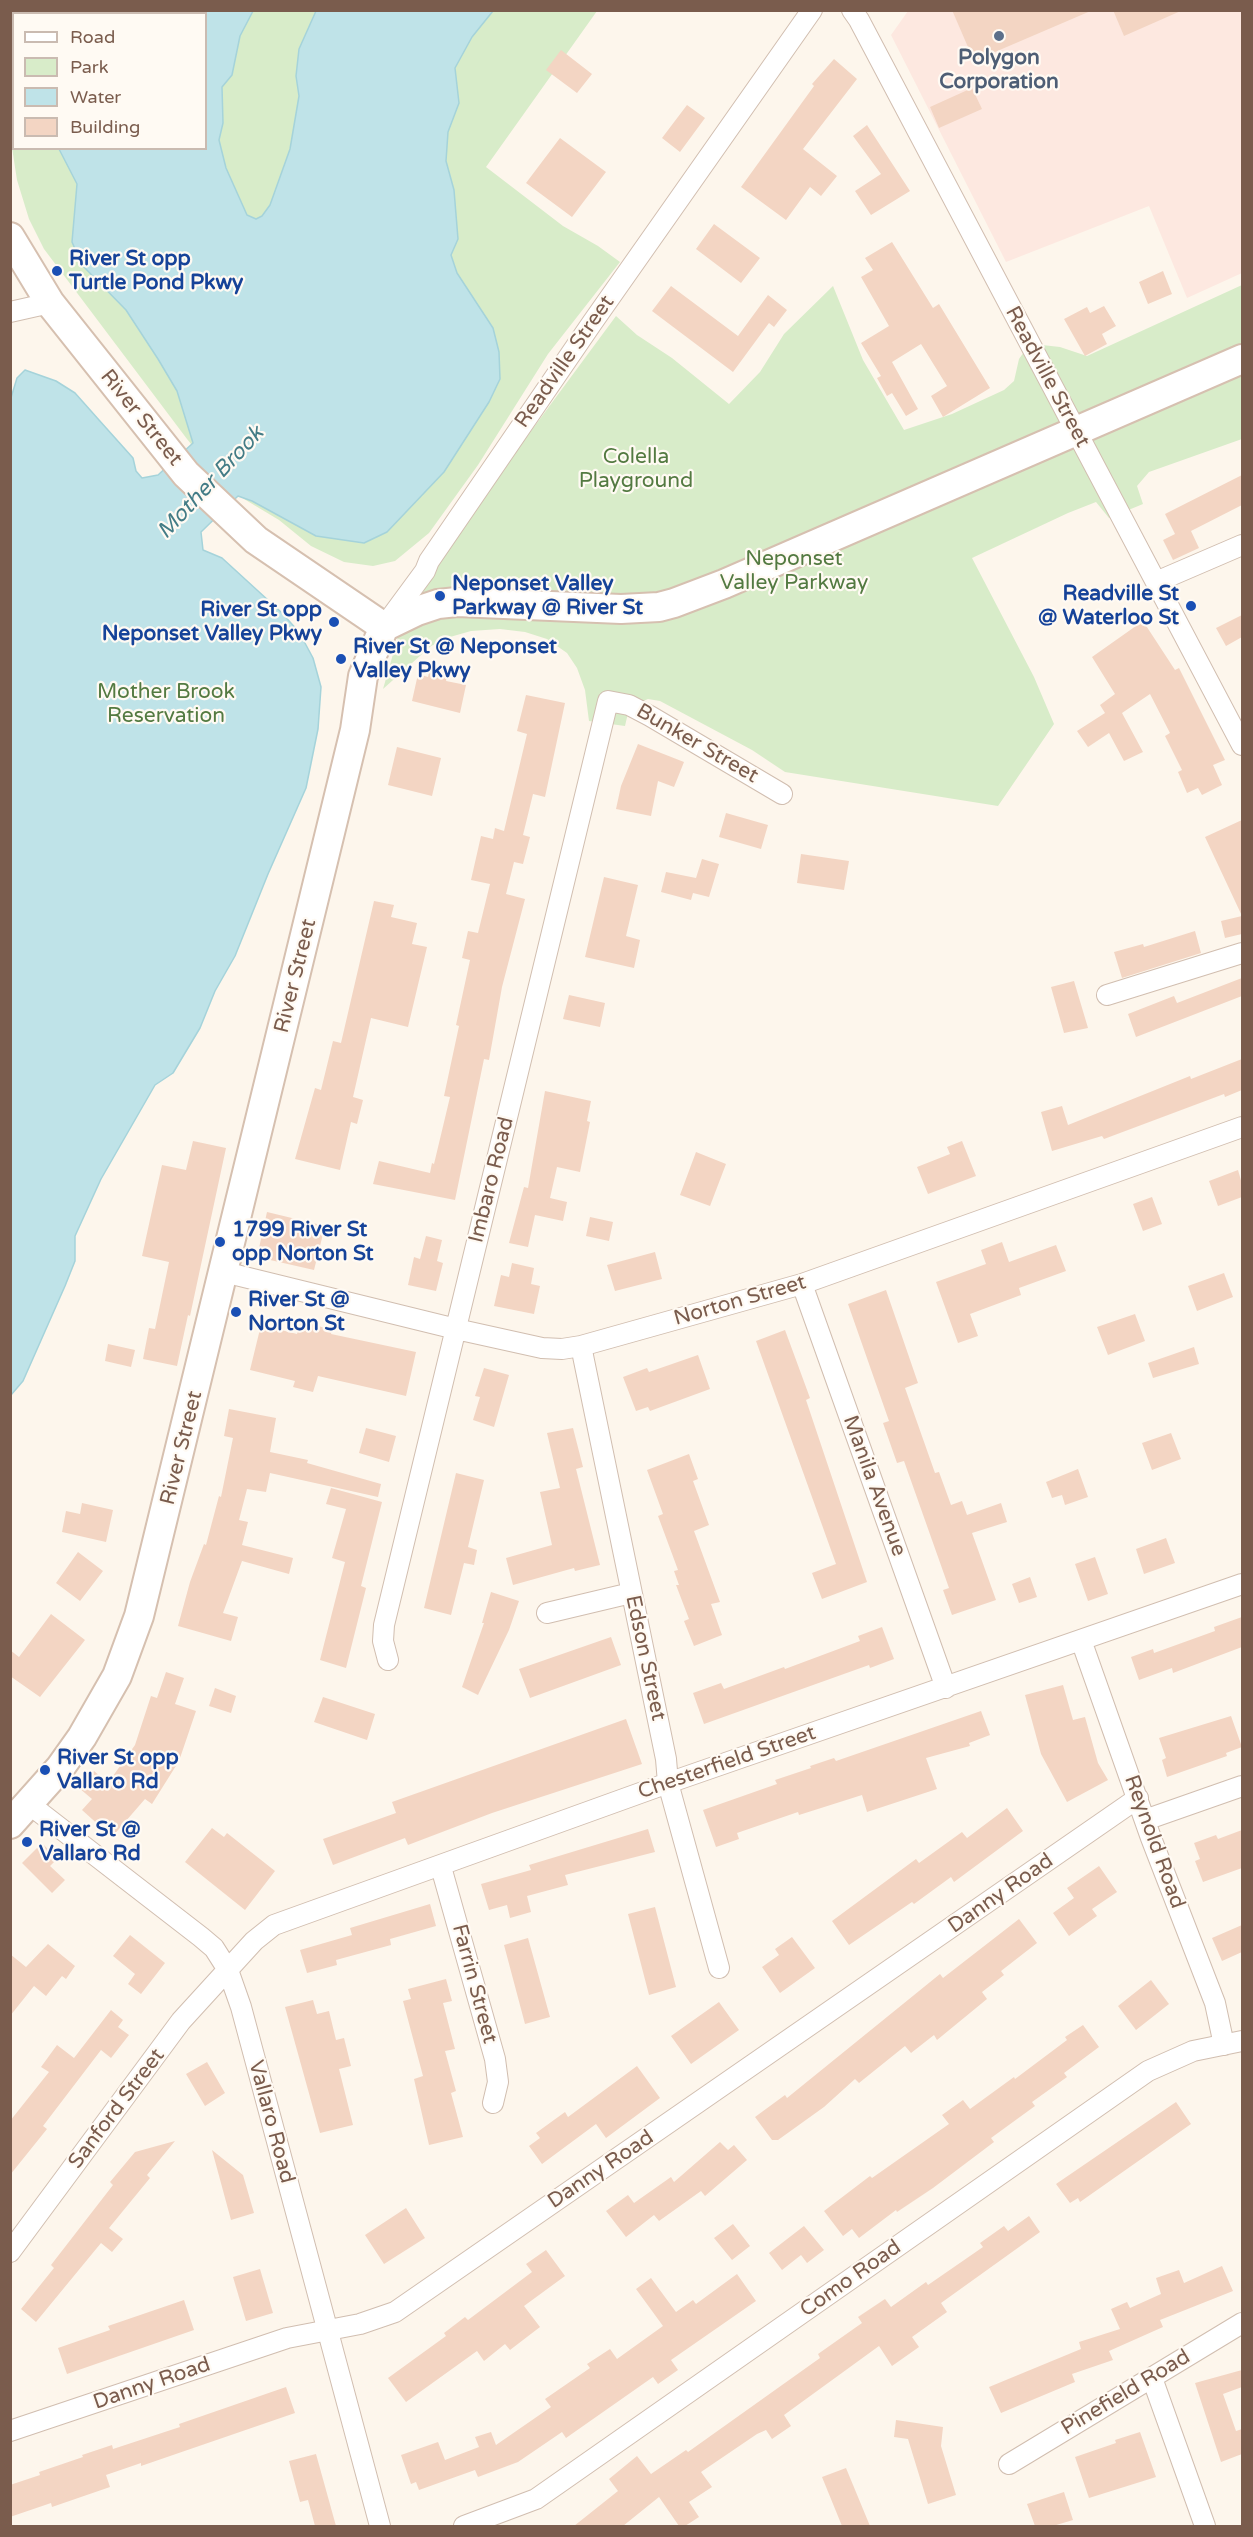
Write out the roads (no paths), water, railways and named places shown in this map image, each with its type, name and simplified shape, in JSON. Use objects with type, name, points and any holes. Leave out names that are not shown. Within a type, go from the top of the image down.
[{"type":"main road","name":"River Street","points":[[11,240],[50,303],[168,453],[208,497],[285,561],[384,627],[363,676],[355,730],[147,1589],[130,1646],[117,1676],[82,1737],[20,1814]]},
{"type":"main road","points":[[10,281],[50,303]]},
{"type":"main road","points":[[384,627],[417,611],[438,604],[457,602],[621,609],[659,607],[674,603],[724,584],[1242,360]]},
{"type":"street","name":"Readville Street","points":[[384,627],[425,571],[429,561],[585,332],[812,10]]},
{"type":"street","name":"Readville Street","points":[[860,14],[1076,432],[1242,744]]},
{"type":"street","points":[[10,312],[50,303]]},
{"type":"street","points":[[1156,582],[1242,545]]},
{"type":"street","name":"Bunker Street","points":[[608,701],[629,705],[650,716],[782,794]]},
{"type":"street","name":"Imbaro Road","points":[[388,1660],[383,1641],[384,1625],[608,701]]},
{"type":"street","points":[[1107,995],[1242,953]]},
{"type":"street","name":"Norton Street","points":[[224,1272],[456,1329],[542,1348],[562,1349],[581,1346],[802,1284],[1242,1127]]},
{"type":"street","name":"Manila Avenue","points":[[802,1284],[946,1688]]},
{"type":"street","name":"Edson Street","points":[[581,1346],[666,1759],[668,1784],[719,1968]]},
{"type":"street","name":"Chesterfield Street","points":[[228,1970],[254,1941],[274,1925],[668,1784],[1242,1584]]},
{"type":"street","points":[[547,1613],[631,1593]]},
{"type":"street","name":"Reynold Road","points":[[1082,1640],[1145,1820],[1215,2003],[1233,2043]]},
{"type":"street","points":[[1145,1820],[1242,1786]]},
{"type":"street","name":"Danny Road","points":[[10,2431],[287,2338],[360,2324],[395,2312],[1138,1798]]},
{"type":"street","name":"Vallaro Road","points":[[20,1814],[201,1937],[214,1948],[228,1970],[241,2007],[380,2526]]},
{"type":"street","name":"Farrin Street","points":[[441,1866],[495,2059],[498,2082],[493,2103]]},
{"type":"street","name":"Sanford Street","points":[[10,2252],[182,2022],[228,1970]]},
{"type":"street","name":"Como Road","points":[[464,2526],[536,2499],[1148,2071],[1185,2054],[1233,2043]]},
{"type":"street","name":"Pinefield Road","points":[[1009,2464],[1242,2323]]},
{"type":"street","points":[[1152,2378],[1205,2526]]},
{"type":"water","name":"Mother Brook","points":[[253,11],[240,36],[232,75],[222,87],[223,123],[219,140],[226,168],[247,215],[256,219],[262,216],[270,205],[290,149],[299,96],[296,76],[299,49],[316,11],[493,11],[472,37],[455,68],[459,103],[448,132],[446,161],[454,190],[458,239],[451,255],[457,273],[493,328],[499,352],[500,379],[489,402],[444,472],[387,532],[364,543],[316,536],[252,501],[238,496],[201,532],[203,550],[222,558],[281,612],[299,632],[313,658],[321,687],[318,729],[306,788],[235,956],[215,991],[200,1028],[173,1073],[155,1085],[101,1179],[75,1236],[75,1261],[65,1286],[23,1381],[11,1395],[10,401],[17,378],[25,370],[56,381],[75,393],[133,458],[136,471],[142,478],[158,475],[193,443],[177,391],[158,359],[126,310],[82,265],[72,242],[77,184],[60,150],[207,150],[207,12],[56,12]]},
{"type":"place","name":"Polygon Corporation","points":[[999,36]]},
{"type":"place","name":"River St opp Turtle Pond Pkwy","points":[[57,271]]},
{"type":"place","name":"Neponset Valley Parkway @ River St","points":[[440,596]]},
{"type":"place","name":"Readville St @ Waterloo St","points":[[1191,606]]},
{"type":"place","name":"River St opp Neponset Valley Pkwy","points":[[334,622]]},
{"type":"place","name":"River St @ Neponset Valley Pkwy","points":[[341,659]]},
{"type":"place","name":"1799 River St opp Norton St","points":[[220,1242]]},
{"type":"place","name":"River St @ Norton St","points":[[236,1312]]},
{"type":"place","name":"River St opp Vallaro Rd","points":[[45,1770]]},
{"type":"place","name":"River St @ Vallaro Rd","points":[[27,1842]]},
{"type":"park label","name":"Colella Playground","points":[[636,469]]},
{"type":"park label","name":"Neponset Valley Parkway","points":[[794,571]]},
{"type":"park label","name":"Mother Brook Reservation","points":[[166,704]]}]
